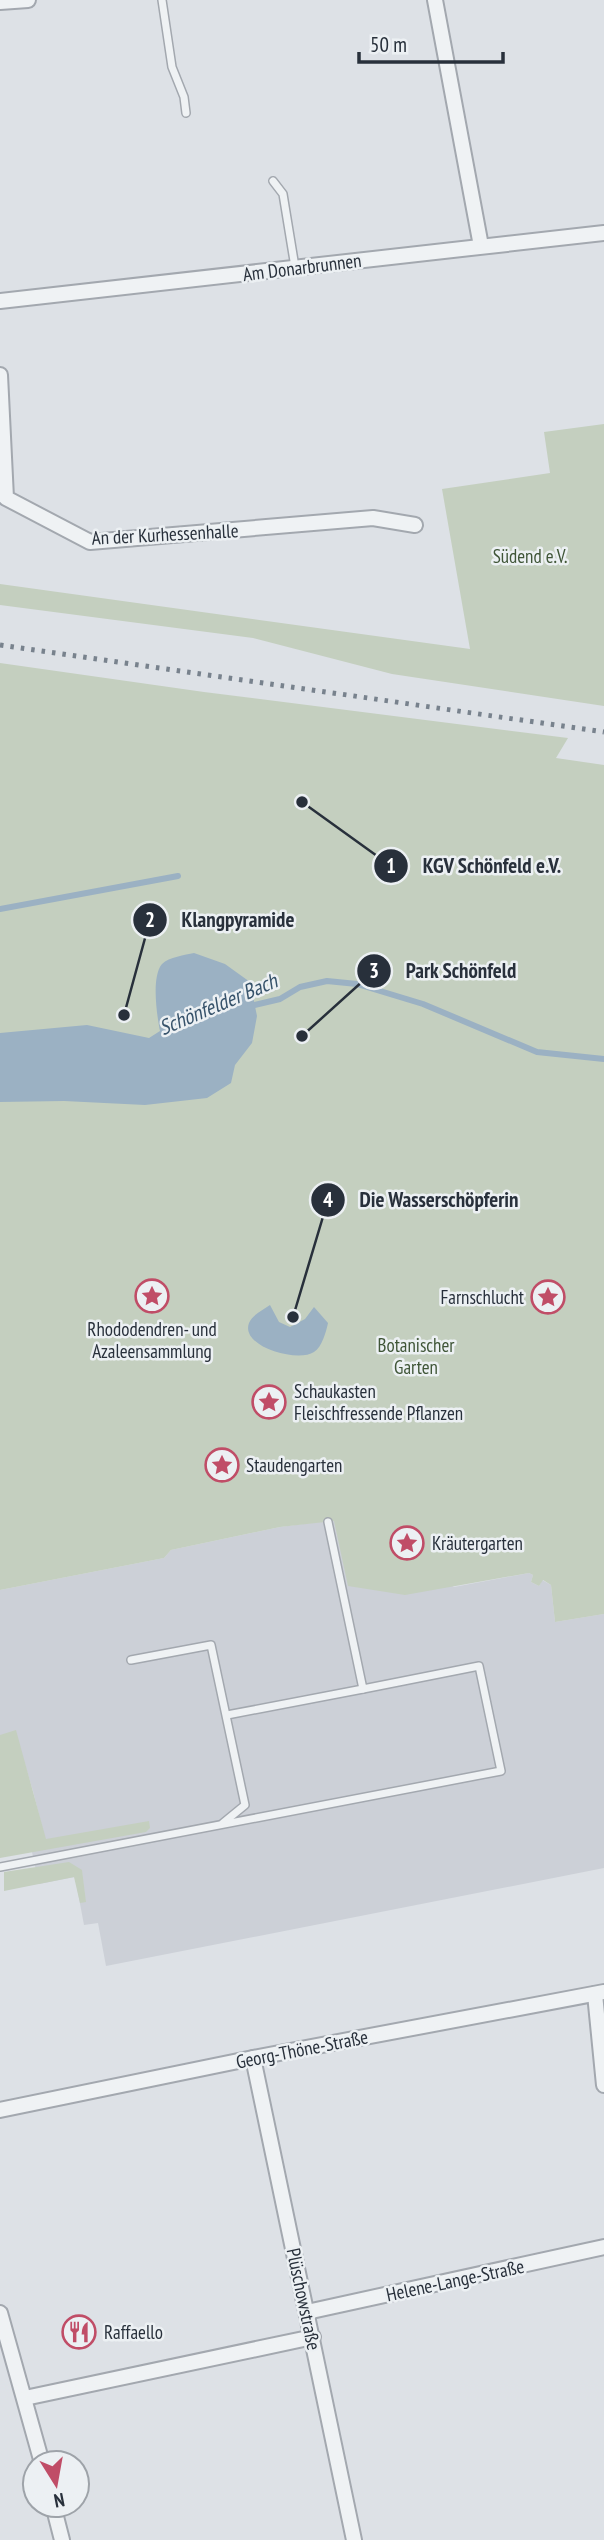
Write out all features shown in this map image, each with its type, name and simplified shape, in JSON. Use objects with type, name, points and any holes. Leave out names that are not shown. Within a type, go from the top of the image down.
[{"type":"street","points":[[0,2],[29,0]]},
{"type":"street","points":[[435,0],[481,246]]},
{"type":"street","name":"Am Donarbrunnen","points":[[0,301],[604,233]]},
{"type":"street","name":"An der Kurhessenhalle","points":[[0,375],[3,483],[6,498],[90,542],[373,518],[415,525]]},
{"type":"street","points":[[599,1993],[604,2085]]},
{"type":"street","name":"Georg-Thöne-Straße","points":[[0,2110],[599,1993]]},
{"type":"street","name":"Plüschowstraße","points":[[253,2059],[354,2540]]},
{"type":"street","name":"Helene-Lange-Straße","points":[[307,2312],[604,2247]]},
{"type":"street","points":[[0,2313],[38,2449]]},
{"type":"street","points":[[24,2398],[313,2337]]},
{"type":"street","points":[[57,2519],[62,2540]]},
{"type":"lane","points":[[162,0],[172,67],[184,97],[186,113]]},
{"type":"lane","points":[[274,181],[282,194],[295,268]]},
{"type":"lane","points":[[328,1522],[363,1689]]},
{"type":"lane","points":[[131,1660],[211,1645],[245,1805],[223,1823]]},
{"type":"lane","points":[[0,1867],[501,1771],[479,1667],[227,1715]]},
{"type":"shaded area","points":[[334,1520],[454,1587],[529,1573],[533,1575],[531,1582],[539,1586],[542,1580],[551,1585],[555,1622],[604,1614],[604,1868],[106,1966],[98,1923],[84,1925],[75,1877],[39,1884],[30,1843],[45,1839],[33,1791],[25,1765],[0,1735],[0,1590],[164,1558],[171,1550],[280,1527]]},
{"type":"green space","name":"Südend e.V.","points":[[604,424],[604,706],[392,674],[253,638],[0,605],[0,584],[470,649],[442,489],[550,473],[544,432]]},
{"type":"green space","name":"Botanischer Garten","points":[[0,663],[568,738],[556,758],[604,765],[604,1614],[555,1622],[551,1585],[543,1580],[539,1586],[531,1582],[533,1575],[529,1573],[405,1595],[348,1586],[334,1521],[280,1527],[171,1550],[164,1558],[0,1590]]},
{"type":"green space","points":[[16,1730],[46,1839],[149,1821],[150,1828],[146,1832],[0,1858],[0,1735]]},
{"type":"green space","points":[[69,1862],[82,1870],[86,1902],[80,1903],[74,1877],[4,1891],[4,1872]]},
{"type":"water","points":[[194,953],[225,964],[250,982],[257,1016],[252,1043],[235,1065],[231,1083],[207,1098],[145,1105],[64,1101],[0,1102],[0,1033],[87,1025],[149,1038],[160,1031],[156,997],[157,978],[162,964]]},
{"type":"water","points":[[270,1305],[279,1322],[290,1327],[305,1319],[314,1307],[328,1323],[317,1350],[306,1355],[284,1354],[261,1346],[253,1339],[249,1332],[250,1320]]},
{"type":"waterway","points":[[0,909],[178,876]]},
{"type":"waterway","name":"Schönfelder Bach","points":[[250,1006],[280,999],[300,987],[327,981],[357,984],[423,1004],[537,1052],[604,1059]]},
{"type":"railway","points":[[0,645],[604,732]]},
{"type":"place","name":"KGV Schönfeld e.V.","points":[[302,802]]},
{"type":"place","name":"Klangpyramide","points":[[124,1015]]},
{"type":"place","name":"Park Schönfeld","points":[[302,1036]]},
{"type":"place","name":"Rhododendren- und Azaleensammlung","points":[[152,1296]]},
{"type":"place","name":"Farnschlucht","points":[[548,1297]]},
{"type":"place","name":"Die Wasserschöpferin","points":[[293,1317]]},
{"type":"place","name":"Schaukasten Fleischfressende Pflanzen","points":[[269,1402]]},
{"type":"place","name":"Staudengarten","points":[[222,1465]]},
{"type":"place","name":"Kräutergarten","points":[[407,1543]]},
{"type":"place","name":"Raffaello","points":[[79,2332]]}]
